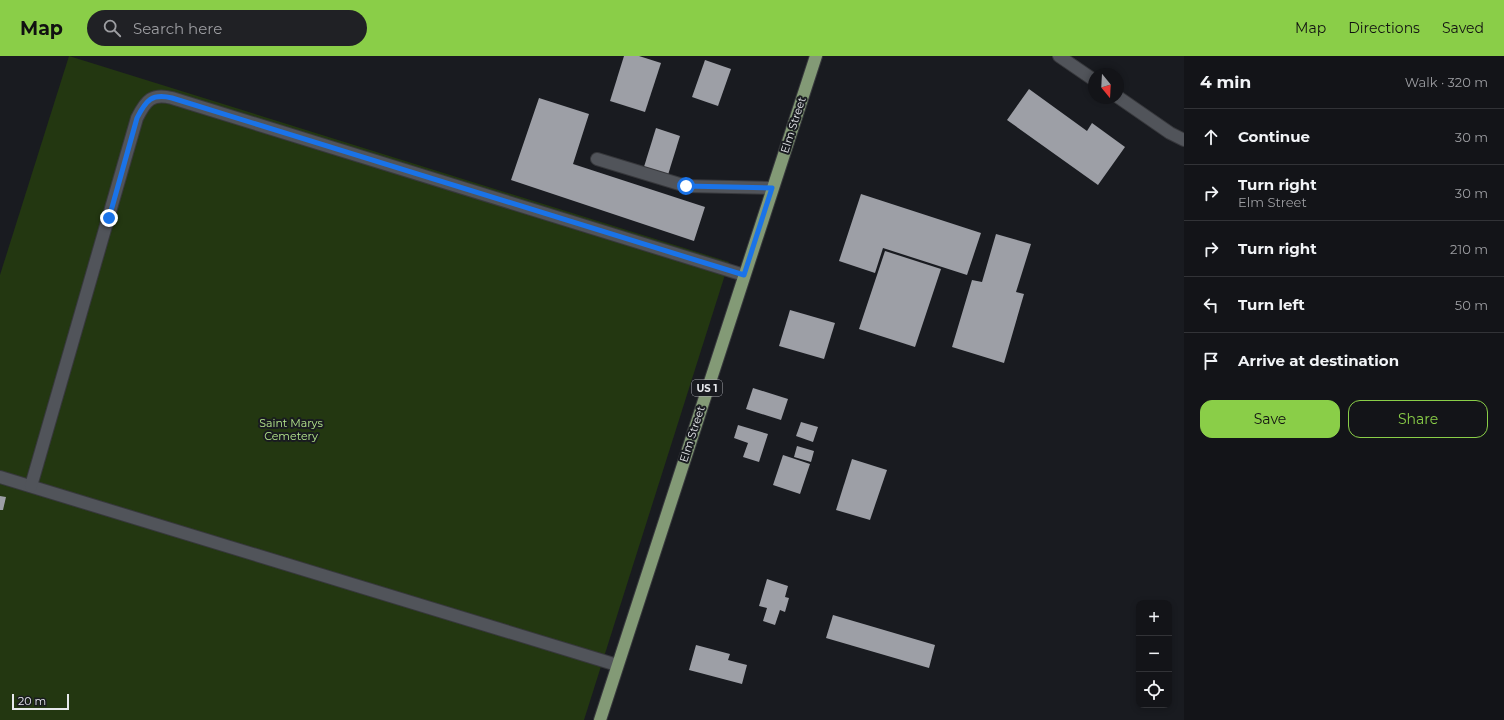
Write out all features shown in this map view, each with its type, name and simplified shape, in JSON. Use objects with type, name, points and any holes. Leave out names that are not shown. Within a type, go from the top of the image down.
[{"type":"main road","name":"Elm Street","points":[[600,720],[816,56]]},
{"type":"lane","points":[[1059,56],[1088,76]]},
{"type":"lane","points":[[31,486],[137,118],[145,104],[158,95],[172,98],[744,275]]},
{"type":"lane","points":[[1124,101],[1170,133],[1184,140]]},
{"type":"lane","points":[[597,159],[686,186],[772,188]]},
{"type":"lane","points":[[0,477],[617,665]]},
{"type":"green space","name":"Saint Marys Cemetery","points":[[69,56],[729,262],[584,720],[0,720],[0,275]]},
{"type":"building","points":[[624,56],[639,56],[661,63],[645,112],[610,101]]},
{"type":"building","points":[[705,60],[731,69],[718,106],[692,97]]},
{"type":"building","points":[[1029,89],[1087,131],[1092,123],[1125,147],[1098,185],[1007,120]]},
{"type":"building","points":[[539,98],[589,114],[573,164],[705,207],[694,241],[511,180]]},
{"type":"building","points":[[656,128],[680,136],[667,178],[643,170]]},
{"type":"building","points":[[861,194],[981,233],[967,275],[883,248],[875,273],[839,261]]},
{"type":"building","points":[[996,234],[1031,244],[1016,292],[1024,294],[1004,363],[952,347],[972,280],[982,282]]},
{"type":"building","points":[[885,251],[941,269],[915,347],[859,329]]},
{"type":"building","points":[[790,310],[835,323],[824,359],[779,346]]},
{"type":"building","points":[[753,388],[788,399],[781,420],[746,409]]},
{"type":"building","points":[[801,422],[818,427],[813,442],[796,436]]},
{"type":"building","points":[[738,425],[768,434],[759,462],[743,457],[748,443],[734,438]]},
{"type":"building","points":[[797,446],[814,451],[811,462],[794,457]]},
{"type":"building","points":[[783,455],[810,464],[800,494],[773,485]]},
{"type":"building","points":[[852,459],[887,470],[870,520],[836,510]]},
{"type":"building","points":[[0,496],[6,497],[3,510],[0,510]]},
{"type":"building","points":[[767,579],[788,586],[785,597],[789,598],[785,612],[780,610],[775,625],[763,621],[767,608],[759,606]]},
{"type":"building","points":[[833,615],[935,645],[929,668],[826,638]]},
{"type":"building","points":[[696,645],[730,654],[728,660],[747,665],[742,684],[689,670]]},
{"type":"route","points":[[109,218],[137,118],[145,104],[153,97],[158,95],[172,98],[744,275],[772,188],[686,186]]}]
